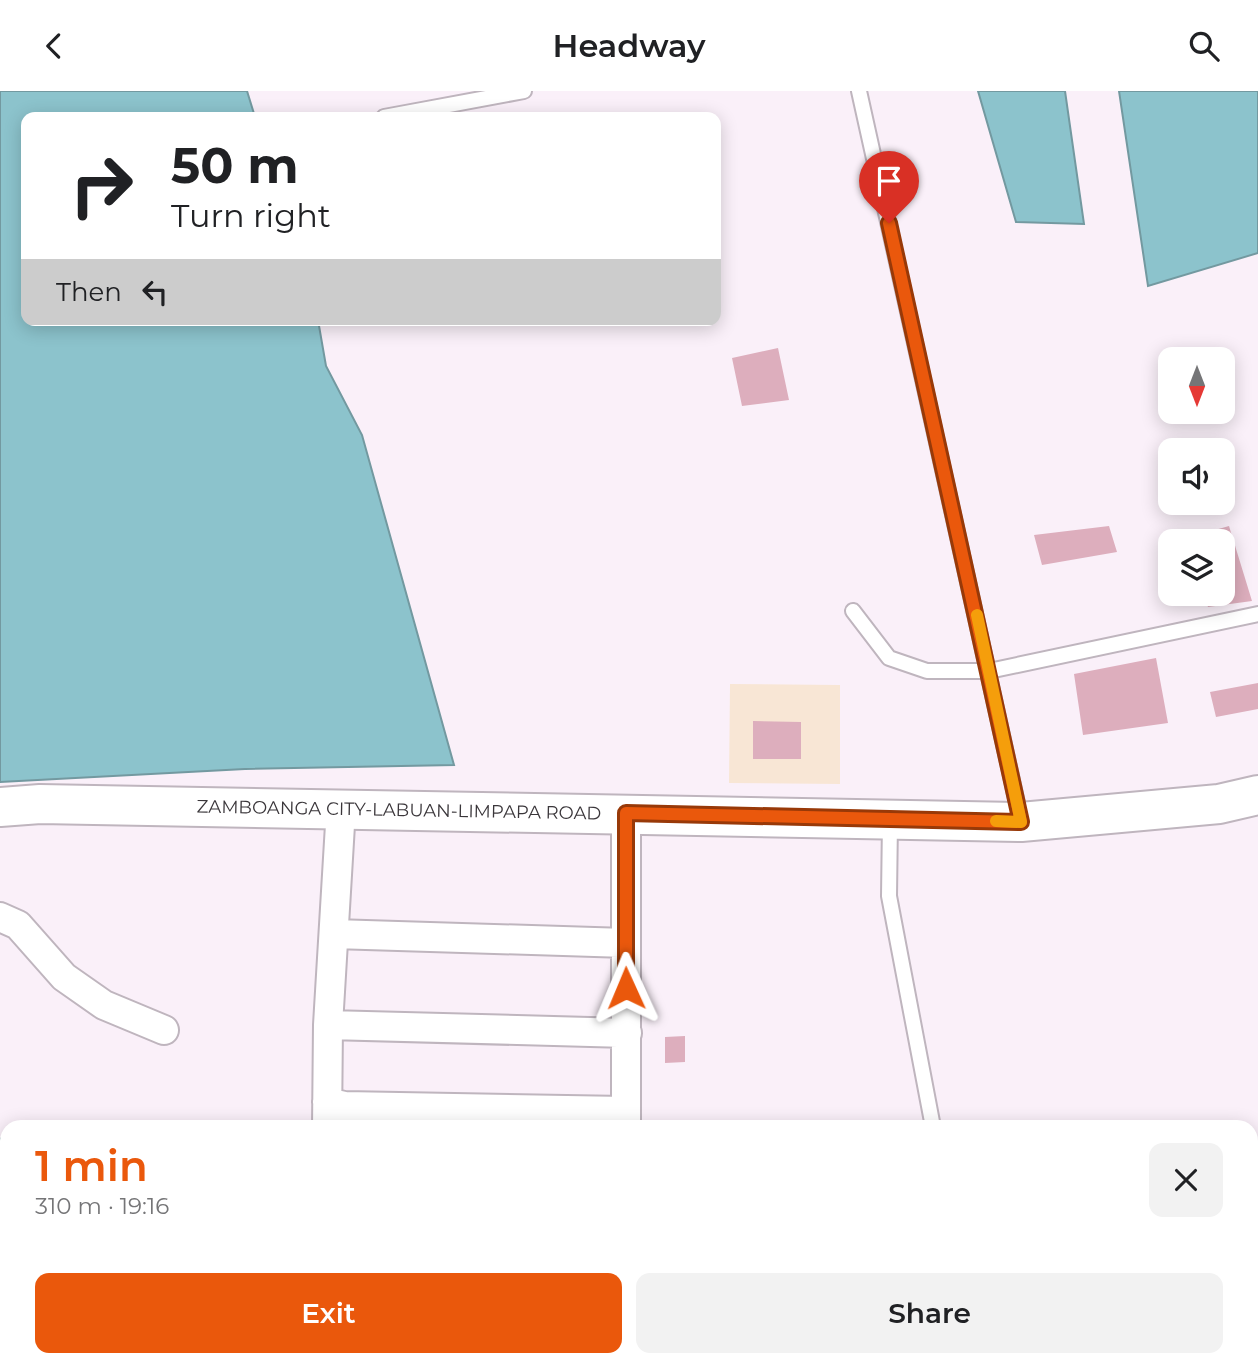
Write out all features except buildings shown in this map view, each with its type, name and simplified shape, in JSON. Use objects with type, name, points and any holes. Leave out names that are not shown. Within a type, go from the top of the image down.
[{"type":"main road","name":"ZAMBOANGA CITY-LABUAN-LIMPAPA ROAD","points":[[0,807],[40,804],[341,808],[1021,822],[1219,804],[1258,795]]},
{"type":"street","points":[[341,808],[328,1025],[327,1115],[344,1106],[626,1119],[626,813]]},
{"type":"street","points":[[0,917],[18,925],[64,977],[104,1005],[164,1031]]},
{"type":"street","points":[[334,934],[626,943]]},
{"type":"street","points":[[328,1025],[627,1033]]},
{"type":"lane","points":[[411,112],[524,91]]},
{"type":"lane","points":[[859,91],[1021,822]]},
{"type":"lane","points":[[853,611],[889,658],[927,671],[989,671],[1258,614]]},
{"type":"lane","points":[[890,819],[889,896],[932,1120]]},
{"type":"shaded area","points":[[730,684],[840,685],[840,784],[729,783]]},
{"type":"water","points":[[0,91],[247,91],[253,112],[21,112],[21,326],[319,326],[326,366],[362,435],[454,765],[245,769],[0,782]]},
{"type":"water","points":[[978,91],[1065,91],[1084,224],[1016,222]]},
{"type":"water","points":[[1119,91],[1258,91],[1258,253],[1148,286]]},
{"type":"slow traffic","points":[[977,615],[1021,822],[996,821]]},
{"type":"route","points":[[626,988],[626,813],[1021,822],[889,223]]}]
